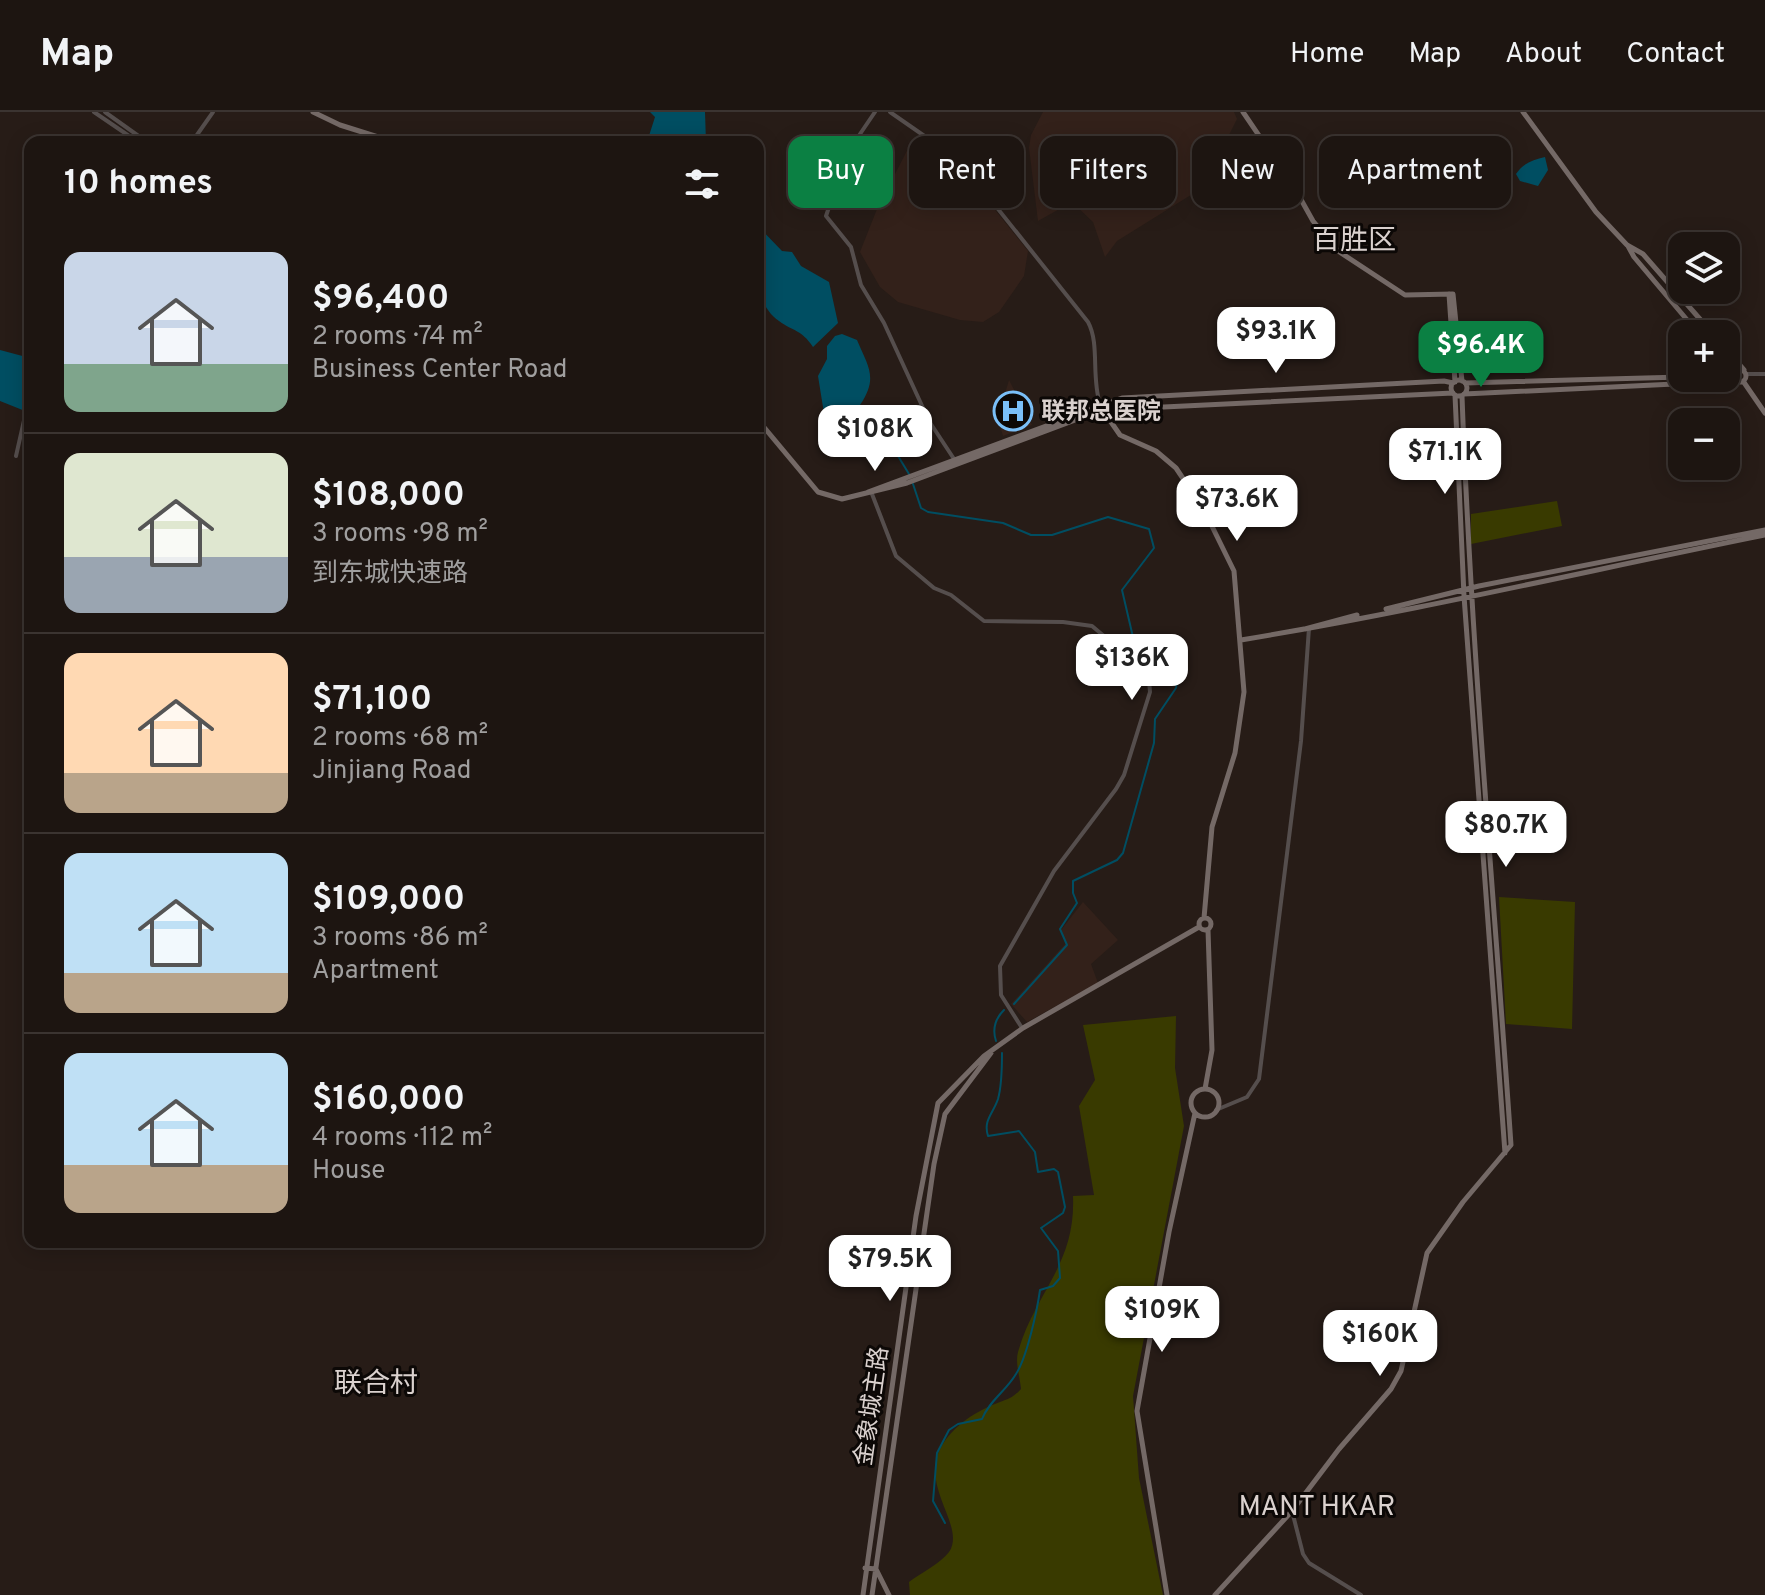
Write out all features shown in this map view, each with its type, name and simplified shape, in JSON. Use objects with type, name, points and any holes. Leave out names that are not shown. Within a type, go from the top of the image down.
[{"type":"main road","points":[[313,112],[375,136]]},
{"type":"main road","points":[[1243,112],[1313,221],[1338,251],[1402,293],[1451,294],[1459,382],[1467,592],[1488,855],[1505,1154]]},
{"type":"main road","points":[[1523,112],[1565,166],[1580,192],[1687,320]]},
{"type":"main road","points":[[1627,245],[1643,254],[1701,320]]},
{"type":"main road","points":[[1740,367],[1745,373]]},
{"type":"main road","points":[[1740,370],[1745,373]]},
{"type":"main road","points":[[1740,376],[1745,373]]},
{"type":"main road","points":[[856,497],[1122,398],[1444,381],[1668,377]]},
{"type":"main road","points":[[1624,387],[1625,379]]},
{"type":"main road","points":[[1458,394],[1467,390],[1459,382]]},
{"type":"main road","points":[[1740,382],[1765,413]]},
{"type":"main road","points":[[1101,407],[1668,383]]},
{"type":"main road","points":[[1101,407],[1120,435],[1168,459],[1204,510],[1234,571],[1244,692],[1235,753],[1212,827],[1204,918],[1199,922],[1199,927]]},
{"type":"main road","points":[[764,427],[818,492],[834,498],[872,494],[906,480]]},
{"type":"main road","points":[[1241,640],[1307,629],[1467,592],[1765,532]]},
{"type":"main road","points":[[1167,1595],[1137,1411],[1169,1232],[1195,1113],[1191,1105],[1192,1097],[1205,1089],[1212,1050],[1208,930],[1212,923],[1204,918]]},
{"type":"main road","points":[[994,1049],[1023,1028],[1199,927],[1208,930]]},
{"type":"main road","points":[[1215,1595],[1292,1511],[1401,1371],[1427,1253],[1463,1202],[1511,1145],[1497,991]]},
{"type":"main road","name":"金象城主路","points":[[863,1595],[927,1149],[938,1103],[994,1049]]},
{"type":"main road","name":"金象城主路","points":[[872,1595],[937,1150],[945,1114],[994,1049]]},
{"type":"main road","points":[[1195,1113],[1205,1116],[1216,1110],[1217,1098],[1205,1089]]},
{"type":"main road","points":[[927,1149],[937,1150]]},
{"type":"main road","points":[[865,1568],[876,1569],[889,1595]]},
{"type":"street","points":[[94,112],[129,136]]},
{"type":"street","points":[[105,112],[139,136]]},
{"type":"street","points":[[196,136],[213,112]]},
{"type":"street","points":[[875,112],[839,165],[840,175],[826,216],[851,247],[861,285],[884,323],[929,421],[955,461]]},
{"type":"street","points":[[890,112],[959,160],[1088,322],[1094,334],[1094,374],[1101,407]]},
{"type":"street","points":[[1745,373],[1765,374]]},
{"type":"street","points":[[16,456],[24,413]]},
{"type":"street","points":[[872,494],[896,556],[934,588],[951,595],[984,621],[1037,620],[1092,626],[1142,668],[1151,686],[1124,775],[1054,871],[1000,966],[1001,995],[1023,1028]]},
{"type":"street","points":[[1216,1110],[1247,1097],[1259,1079],[1301,741],[1307,629]]},
{"type":"street","points":[[1292,1511],[1303,1554],[1309,1563],[1361,1595]]},
{"type":"shaded area","points":[[1043,112],[1234,112],[1237,119],[1228,136],[1192,136],[1192,194],[1176,204],[1176,136],[1040,136],[1040,208],[1061,208],[1038,221],[1029,148],[1031,135]]},
{"type":"shaded area","points":[[909,147],[909,208],[994,208],[1028,251],[1024,276],[999,312],[983,322],[960,320],[898,302],[880,287],[860,252],[878,208],[893,208],[893,178]]},
{"type":"shaded area","points":[[1078,208],[1170,208],[1117,241],[1105,257],[1093,222]]},
{"type":"shaded area","name":"联邦总医院","points":[[1009,380],[1032,425],[1003,436],[997,416],[1006,406],[1004,397]]},
{"type":"shaded area","points":[[1557,501],[1562,526],[1471,544],[1471,514]]},
{"type":"shaded area","points":[[1499,897],[1575,902],[1572,1029],[1506,1024]]},
{"type":"shaded area","points":[[1083,902],[1118,940],[1091,964],[1098,983],[1027,1022],[1011,1004],[1066,943],[1061,930]]},
{"type":"shaded area","points":[[1176,1016],[1175,1068],[1184,1126],[1133,1396],[1139,1478],[1163,1595],[910,1595],[909,1582],[945,1556],[953,1542],[936,1479],[935,1465],[939,1451],[963,1422],[1012,1397],[1021,1389],[1018,1352],[1068,1241],[1073,1196],[1094,1195],[1079,1106],[1095,1080],[1083,1025]]},
{"type":"water","points":[[650,112],[705,112],[706,136],[649,136],[655,117]]},
{"type":"water","points":[[1545,157],[1548,170],[1538,186],[1520,181],[1516,174],[1522,167]]},
{"type":"water","points":[[764,232],[782,251],[792,252],[801,266],[829,282],[838,323],[813,347],[801,334],[770,312],[764,303]]},
{"type":"water","points":[[842,334],[857,340],[870,373],[869,387],[860,405],[863,425],[872,447],[860,454],[842,449],[827,432],[818,376],[827,359],[827,346],[835,336]]},
{"type":"water","points":[[0,350],[24,356],[24,411],[0,401]]},
{"type":"waterway","points":[[862,420],[884,433],[909,474]]},
{"type":"waterway","points":[[913,484],[921,508],[928,512],[1003,523],[1031,535],[1052,535],[1108,517],[1149,529],[1154,548],[1122,590],[1136,650],[1165,656],[1178,676],[1176,688],[1155,719],[1154,743],[1123,853],[1117,860],[1073,881],[1077,903],[1060,929],[1067,945],[1014,1004]]},
{"type":"waterway","points":[[996,1041],[995,1024],[1004,1010]]},
{"type":"waterway","points":[[945,1523],[933,1501],[937,1453],[949,1430],[958,1424],[982,1419],[1012,1380],[1028,1345],[1040,1290],[1053,1286],[1060,1278],[1058,1251],[1041,1228],[1063,1213],[1065,1207],[1058,1172],[1054,1169],[1038,1172],[1035,1152],[1019,1131],[988,1136],[988,1121],[1000,1088],[1002,1053]]},
{"type":"place","name":"联邦总医院","points":[[1013,411]]},
{"type":"district","name":"百胜区","points":[[1354,239]]},
{"type":"district","name":"联合村","points":[[376,1382]]},
{"type":"district","name":"MANT HKAR","points":[[1317,1505]]}]
